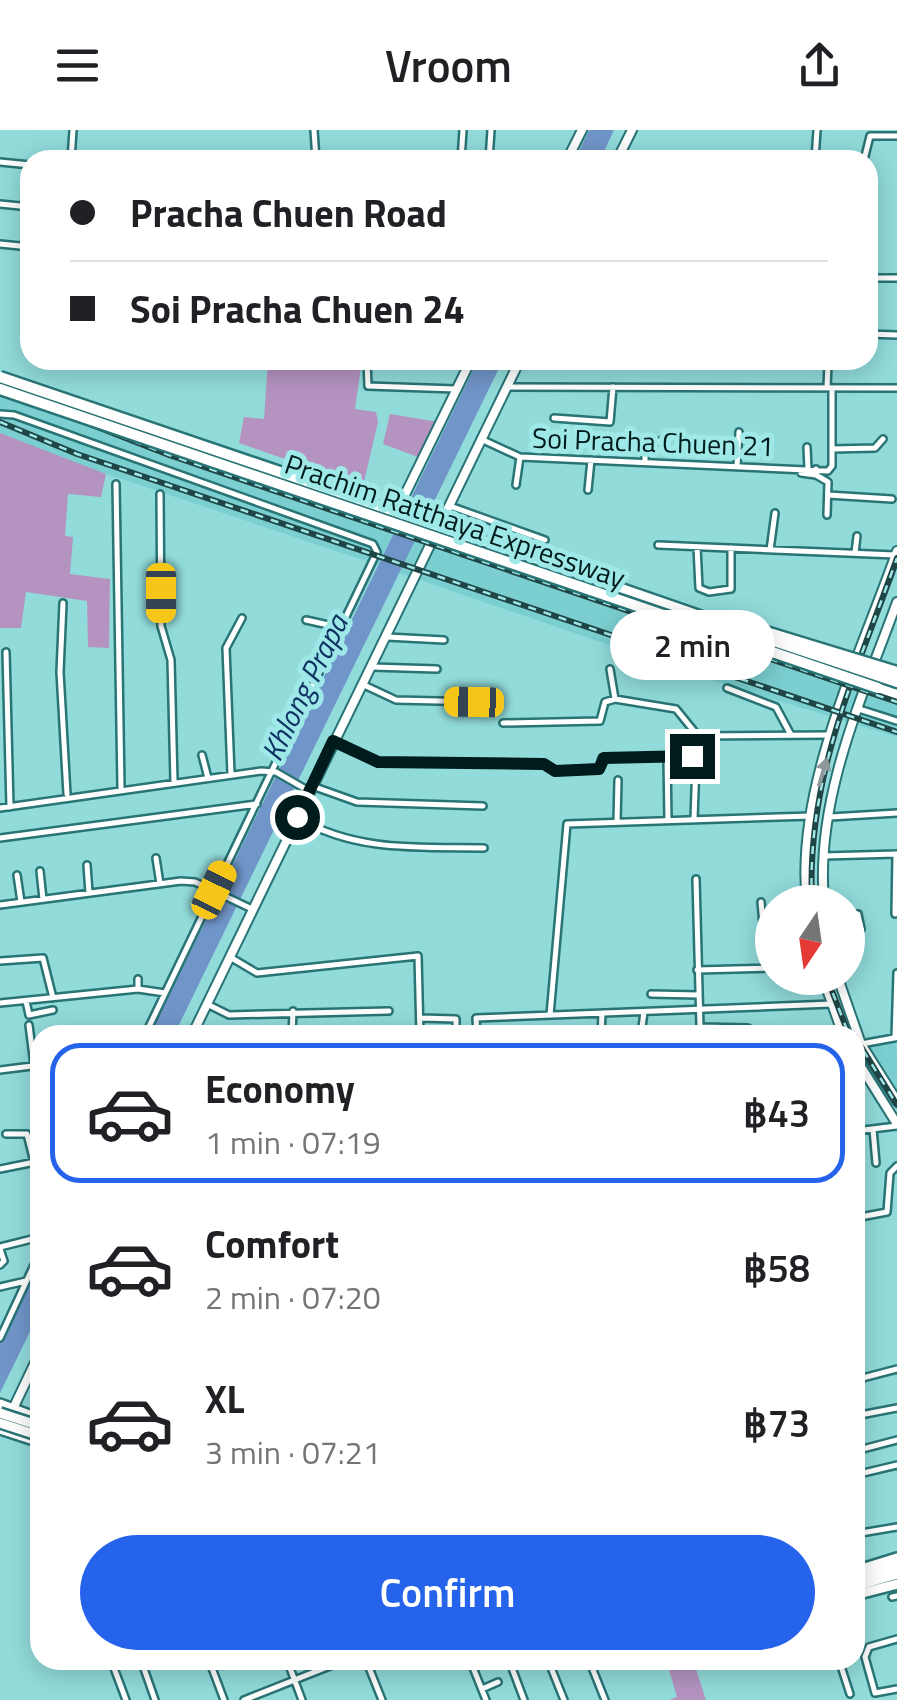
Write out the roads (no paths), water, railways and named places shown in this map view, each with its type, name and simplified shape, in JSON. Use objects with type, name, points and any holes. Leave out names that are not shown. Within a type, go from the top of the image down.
[{"type":"highway","name":"Prachim Ratthaya Expressway","points":[[0,377],[897,682]]},
{"type":"highway","name":"Prachim Ratthaya Expressway","points":[[0,389],[897,695]]},
{"type":"highway","points":[[711,620],[782,634],[897,672]]},
{"type":"main road","points":[[392,522],[466,370]]},
{"type":"main road","points":[[197,1025],[515,370]]},
{"type":"main road","points":[[439,522],[897,682]]},
{"type":"main road","points":[[808,885],[811,816],[856,665],[896,553]]},
{"type":"main road","points":[[823,885],[827,818],[859,708],[896,605]]},
{"type":"main road","points":[[829,995],[839,1025]]},
{"type":"main road","points":[[844,995],[854,1025]]},
{"type":"main road","points":[[865,1050],[893,1096],[891,1103],[883,1104]]},
{"type":"main road","points":[[865,1078],[897,1125]]},
{"type":"main road","points":[[30,1373],[1,1429],[30,1436]]},
{"type":"main road","points":[[0,1404],[30,1417]]},
{"type":"main road","points":[[0,1413],[30,1420]]},
{"type":"main road","points":[[865,1576],[897,1562]]},
{"type":"main road","points":[[865,1578],[897,1574]]},
{"type":"main road","points":[[865,1592],[897,1584]]},
{"type":"street","points":[[866,150],[870,136],[897,136]]},
{"type":"street","points":[[367,370],[368,386],[456,389]]},
{"type":"street","points":[[828,370],[831,448],[876,448],[883,439]]},
{"type":"street","points":[[554,418],[610,422],[613,387]]},
{"type":"street","points":[[507,388],[897,388]]},
{"type":"street","points":[[0,414],[372,544],[376,557],[150,1025]]},
{"type":"street","points":[[737,466],[739,432]]},
{"type":"street","name":"Soi Pracha Chuen 21","points":[[480,438],[520,457],[816,472],[828,470],[831,448]]},
{"type":"street","points":[[645,462],[645,449],[662,440]]},
{"type":"street","points":[[804,471],[808,447]]},
{"type":"street","points":[[516,485],[520,457]]},
{"type":"street","points":[[588,490],[590,460]]},
{"type":"street","points":[[816,472],[826,478],[828,516]]},
{"type":"street","points":[[116,484],[122,788]]},
{"type":"street","points":[[160,494],[161,626],[172,660],[174,782]]},
{"type":"street","points":[[828,494],[892,499]]},
{"type":"street","points":[[448,505],[545,540]]},
{"type":"street","points":[[770,550],[775,513]]},
{"type":"street","points":[[855,553],[857,536]]},
{"type":"street","points":[[658,545],[896,553]]},
{"type":"street","points":[[696,547],[700,588],[709,592],[731,589],[730,548]]},
{"type":"street","points":[[64,603],[60,672],[67,796]]},
{"type":"street","points":[[232,775],[226,648],[242,618]]},
{"type":"street","points":[[306,620],[342,628]]},
{"type":"street","points":[[384,637],[444,640]]},
{"type":"street","points":[[6,652],[10,807]]},
{"type":"street","points":[[370,666],[437,669]]},
{"type":"street","points":[[610,668],[615,699]]},
{"type":"street","points":[[361,684],[396,700],[480,702]]},
{"type":"street","points":[[727,688],[776,707],[792,736]]},
{"type":"street","points":[[503,723],[600,720],[605,702],[615,699],[676,708],[698,736],[834,735]]},
{"type":"street","points":[[859,708],[897,721]]},
{"type":"street","points":[[333,741],[378,762],[544,764],[555,771],[599,769],[604,758],[715,756]]},
{"type":"street","points":[[202,755],[208,778]]},
{"type":"street","points":[[667,757],[668,820]]},
{"type":"street","points":[[694,820],[696,762]]},
{"type":"street","points":[[0,808],[122,788],[275,772],[298,784],[357,802],[483,806]]},
{"type":"street","points":[[617,822],[618,780]]},
{"type":"street","points":[[0,838],[257,804]]},
{"type":"street","points":[[827,818],[897,813]]},
{"type":"street","points":[[550,1016],[564,828],[568,823],[811,816]]},
{"type":"street","points":[[297,817],[322,832],[362,844],[484,848]]},
{"type":"street","points":[[822,856],[896,854],[896,910]]},
{"type":"street","points":[[156,858],[160,884]]},
{"type":"street","points":[[87,864],[89,893]]},
{"type":"street","points":[[40,870],[43,900]]},
{"type":"street","points":[[16,875],[20,902]]},
{"type":"street","points":[[696,879],[701,1025]]},
{"type":"street","points":[[0,905],[195,882],[252,909]]},
{"type":"street","points":[[230,956],[257,972],[418,956],[420,1025]]},
{"type":"street","points":[[0,960],[43,958],[53,998]]},
{"type":"street","points":[[697,970],[755,968]]},
{"type":"street","points":[[865,1043],[896,1038],[896,973]]},
{"type":"street","points":[[138,978],[138,990]]},
{"type":"street","points":[[0,1002],[138,990],[166,993]]},
{"type":"street","points":[[651,994],[698,995]]},
{"type":"street","points":[[26,1001],[29,1015],[54,1010]]},
{"type":"street","points":[[207,1004],[229,1014],[390,1011]]},
{"type":"street","points":[[476,1025],[476,1018],[832,1004]]},
{"type":"street","points":[[292,1025],[293,1010]]},
{"type":"street","points":[[642,1025],[644,1012]]},
{"type":"street","points":[[601,1025],[602,1014]]},
{"type":"street","points":[[420,1018],[456,1019],[456,1025]]},
{"type":"street","points":[[28,1026],[30,1035]]},
{"type":"street","points":[[0,1070],[30,1066]]},
{"type":"street","points":[[893,1096],[897,1083]]},
{"type":"street","points":[[865,1130],[897,1125]]},
{"type":"street","points":[[873,1129],[876,1163]]},
{"type":"street","points":[[6,1134],[27,1134],[30,1142]]},
{"type":"street","points":[[0,1170],[30,1164]]},
{"type":"street","points":[[865,1216],[888,1212],[890,1174],[897,1166]]},
{"type":"street","points":[[0,1265],[0,1248],[30,1240]]},
{"type":"street","points":[[0,1338],[30,1274]]},
{"type":"street","points":[[0,1286],[27,1281]]},
{"type":"street","points":[[865,1377],[897,1369]]},
{"type":"street","points":[[865,1414],[897,1408]]},
{"type":"street","points":[[865,1448],[897,1440]]},
{"type":"street","points":[[865,1472],[897,1464]]},
{"type":"street","points":[[865,1532],[897,1527]]},
{"type":"street","points":[[865,1655],[870,1647],[897,1638]]},
{"type":"street","points":[[865,1660],[875,1694],[897,1688]]},
{"type":"street","points":[[115,1670],[126,1700]]},
{"type":"street","points":[[144,1670],[155,1700]]},
{"type":"street","points":[[213,1670],[224,1700]]},
{"type":"street","points":[[290,1670],[302,1700]]},
{"type":"street","points":[[244,1700],[320,1670]]},
{"type":"street","points":[[370,1670],[382,1700]]},
{"type":"street","points":[[474,1670],[486,1700]]},
{"type":"street","points":[[513,1670],[524,1700]]},
{"type":"street","points":[[552,1670],[564,1700]]},
{"type":"street","points":[[593,1670],[605,1700]]},
{"type":"street","points":[[842,1670],[850,1694]]},
{"type":"street","points":[[482,1690],[498,1682]]},
{"type":"railway","points":[[0,389],[169,455],[897,702]]},
{"type":"railway","points":[[0,422],[77,454],[897,732]]},
{"type":"railway","points":[[812,885],[812,856],[825,769],[897,558]]},
{"type":"railway","points":[[834,995],[845,1025]]},
{"type":"railway","points":[[865,1053],[897,1105]]},
{"type":"water label","name":"Khlong Prapa","points":[[305,688]]}]
